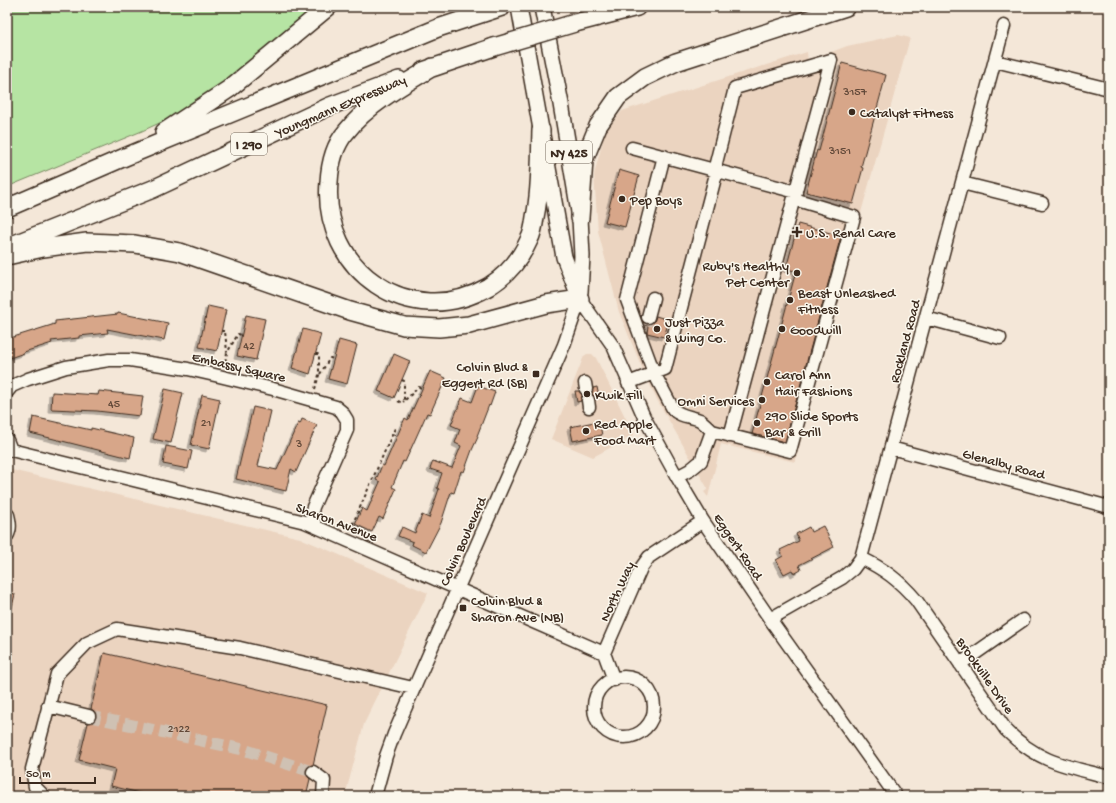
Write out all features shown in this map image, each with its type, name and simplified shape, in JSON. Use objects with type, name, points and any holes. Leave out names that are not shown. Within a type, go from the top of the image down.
[{"type":"highway","points":[[124,157],[179,123],[229,89],[328,7]]},
{"type":"highway","name":"Youngmann Expressway","points":[[7,247],[153,190],[330,106],[433,67],[494,47],[576,22],[638,7]]},
{"type":"highway","points":[[580,218],[584,160],[598,126],[618,97],[645,77],[676,62],[846,7]]},
{"type":"highway","name":"I 290","points":[[7,208],[124,157],[438,28],[495,9]]},
{"type":"highway","points":[[433,67],[393,91],[356,120],[345,132],[331,160],[328,205],[336,238],[346,255],[360,271],[373,282],[386,290],[401,297],[424,302],[444,302],[463,298],[478,292],[495,282],[509,271],[521,256],[532,233],[539,197],[541,130]]},
{"type":"highway","points":[[7,256],[43,248],[87,242],[135,244],[180,252],[350,311],[404,326],[439,328],[469,325],[546,304],[580,299]]},
{"type":"main road","name":"NY 425","points":[[519,7],[541,130]]},
{"type":"main road","name":"NY 425","points":[[542,7],[561,104],[580,218],[582,256],[580,299]]},
{"type":"main road","points":[[541,130],[564,257],[580,299]]},
{"type":"street","name":"Rockland Road","points":[[770,619],[842,578],[853,569],[861,558],[1004,26]]},
{"type":"street","points":[[628,383],[665,369],[716,170],[716,163],[735,88],[831,60],[730,436]]},
{"type":"street","points":[[995,61],[1109,89]]},
{"type":"street","points":[[632,148],[664,156],[716,170],[854,216],[790,451],[712,431],[701,421],[677,413],[654,373],[627,300],[664,156]]},
{"type":"street","points":[[962,183],[1042,203]]},
{"type":"street","points":[[642,340],[653,298]]},
{"type":"street","name":"Eggert Road","points":[[580,299],[613,346],[628,383],[644,416],[677,477],[704,521],[770,619],[896,796]]},
{"type":"street","name":"Colvin Boulevard","points":[[375,796],[386,756],[394,734],[564,345],[580,299]]},
{"type":"street","points":[[926,318],[1000,338]]},
{"type":"street","name":"Embassy Square","points":[[7,392],[12,386],[28,379],[66,367],[109,360],[130,360],[219,376],[273,389],[336,407],[345,416],[348,425],[313,507],[313,521],[317,527]]},
{"type":"street","points":[[677,477],[690,470],[701,461],[712,431]]},
{"type":"street","name":"Sharon Avenue","points":[[7,440],[11,450],[299,520],[604,653]]},
{"type":"street","name":"Glenalby Road","points":[[891,448],[1109,507]]},
{"type":"street","points":[[7,514],[10,524],[7,536]]},
{"type":"street","name":"North Way","points":[[604,653],[641,568],[649,557],[704,521]]},
{"type":"street","name":"Brookville Drive","points":[[861,558],[880,567],[906,587],[1006,730],[1017,741],[1042,758],[1056,764],[1109,777]]},
{"type":"street","points":[[960,664],[1023,620]]},
{"type":"street","points":[[44,796],[35,787],[32,769],[57,674],[87,643],[117,629],[240,648],[413,688]]},
{"type":"street","points":[[604,653],[614,680]]},
{"type":"street","points":[[621,678],[635,680],[642,683],[651,694],[654,701],[653,715],[646,728],[634,736],[626,737],[611,734],[600,724],[596,717],[595,710],[597,695],[607,683],[614,680],[621,678]]},
{"type":"street","points":[[48,706],[89,716]]},
{"type":"street","points":[[313,772],[324,780],[323,796]]},
{"type":"path","points":[[222,330],[225,332],[227,353],[224,367]]},
{"type":"path","points":[[227,353],[238,334],[242,335]]},
{"type":"path","points":[[315,391],[319,375],[319,354],[316,354]]},
{"type":"path","points":[[319,375],[330,358],[334,359]]},
{"type":"path","points":[[402,380],[404,381],[404,401]]},
{"type":"path","points":[[398,401],[402,403],[419,387],[422,388]]},
{"type":"path","points":[[349,531],[396,426]]},
{"type":"path","points":[[392,434],[397,436]]},
{"type":"shaded area","points":[[898,35],[910,38],[862,209],[795,462],[721,444],[708,497],[704,492],[708,489],[655,396],[619,312],[598,231],[594,175],[605,132],[622,111],[807,52],[808,61],[847,46]]},
{"type":"shaded area","points":[[587,354],[592,354],[596,358],[634,435],[593,457],[551,439],[584,356]]},
{"type":"shaded area","points":[[7,469],[300,538],[428,593],[364,724],[345,796],[7,796]]},
{"type":"green space","points":[[7,7],[314,7],[210,95],[179,114],[7,187]]},
{"type":"building","name":"Catalyst Fitness","points":[[842,63],[886,75],[861,167],[863,168],[853,204],[806,192],[817,150],[819,151]]},
{"type":"building","name":"Pep Boys","points":[[619,170],[639,176],[625,227],[605,222]]},
{"type":"building","points":[[798,224],[841,236],[785,442],[752,434],[796,271],[786,269]]},
{"type":"building","points":[[208,306],[226,310],[217,351],[199,347]]},
{"type":"building","points":[[118,313],[168,323],[164,340],[107,329],[108,333],[51,341],[52,343],[7,359],[7,339],[55,324],[55,321]]},
{"type":"building","points":[[246,315],[265,319],[256,360],[237,356]]},
{"type":"building","name":"Just Pizza & Wing Co.","points":[[656,316],[669,320],[664,337],[647,333],[648,326],[644,325],[644,323],[650,324],[654,322]]},
{"type":"building","points":[[303,329],[321,334],[310,374],[292,368]]},
{"type":"building","points":[[339,340],[357,345],[347,384],[328,379]]},
{"type":"building","points":[[394,354],[410,361],[394,398],[378,391]]},
{"type":"building","points":[[430,371],[446,378],[430,414],[427,413],[405,462],[403,461],[392,487],[396,489],[383,519],[379,517],[372,532],[355,524],[362,508],[367,511],[380,482],[376,480],[382,465],[384,466],[405,418],[408,420]]},
{"type":"building","points":[[478,386],[495,392],[464,472],[461,471],[454,493],[451,492],[441,523],[426,552],[412,545],[413,542],[398,536],[402,527],[415,533],[422,515],[429,518],[439,489],[437,488],[442,473],[430,469],[433,461],[452,468],[461,446],[455,443],[460,429],[451,425],[462,398],[472,402]]},
{"type":"building","points":[[597,387],[599,397],[595,398],[592,394],[593,388]]},
{"type":"building","points":[[165,389],[183,393],[171,443],[153,439]]},
{"type":"building","points":[[99,391],[143,396],[140,416],[97,411],[51,409],[52,392],[98,395]]},
{"type":"building","points":[[575,391],[579,391],[582,395],[581,401],[577,402]]},
{"type":"building","points":[[202,395],[220,399],[209,449],[191,445]]},
{"type":"building","points":[[253,407],[271,411],[258,466],[277,470],[298,423],[300,424],[302,419],[317,425],[296,472],[291,469],[286,491],[236,479]]},
{"type":"building","points":[[33,417],[134,438],[130,458],[30,433]]},
{"type":"building","name":"Red Apple Food Mart","points":[[599,421],[602,435],[573,441],[570,427]]},
{"type":"building","points":[[166,446],[192,451],[188,469],[163,464]]},
{"type":"building","points":[[823,526],[834,547],[799,565],[801,570],[794,574],[792,570],[784,574],[776,560],[783,556],[780,550],[799,541],[796,534],[809,527],[811,532]]},
{"type":"building","points":[[7,592],[15,594],[10,616],[7,615]]},
{"type":"building","points":[[104,653],[327,705],[313,765],[307,767],[306,771],[306,775],[310,779],[306,796],[152,796],[111,786],[115,769],[79,760],[88,723],[94,721],[96,717],[94,711],[91,709]]},
{"type":"tunnel","points":[[646,325],[648,317]]},
{"type":"tunnel","points":[[89,716],[245,750],[313,772]]},
{"type":"place","name":"Catalyst Fitness","points":[[852,112]]},
{"type":"place","name":"Pep Boys","points":[[622,199]]},
{"type":"place","name":"U.S. Renal Care","points":[[797,232]]},
{"type":"place","name":"Ruby's Healthy Pet Center","points":[[797,273]]},
{"type":"place","name":"Beast Unleashed Fitness","points":[[790,300]]},
{"type":"place","name":"Just Pizza & Wing Co.","points":[[657,329]]},
{"type":"place","name":"Goodwill","points":[[782,329]]},
{"type":"place","name":"Colvin Blvd & Eggert Rd (SB)","points":[[536,374]]},
{"type":"place","name":"Carol Ann Hair Fashions","points":[[767,382]]},
{"type":"place","name":"Kwik Fill","points":[[587,394]]},
{"type":"place","name":"Omni Services","points":[[762,400]]},
{"type":"place","name":"290 Slide Sports Bar & Grill","points":[[757,423]]},
{"type":"place","name":"Red Apple Food Mart","points":[[586,431]]},
{"type":"place","name":"Colvin Blvd & Sharon Ave (NB)","points":[[463,608]]}]
